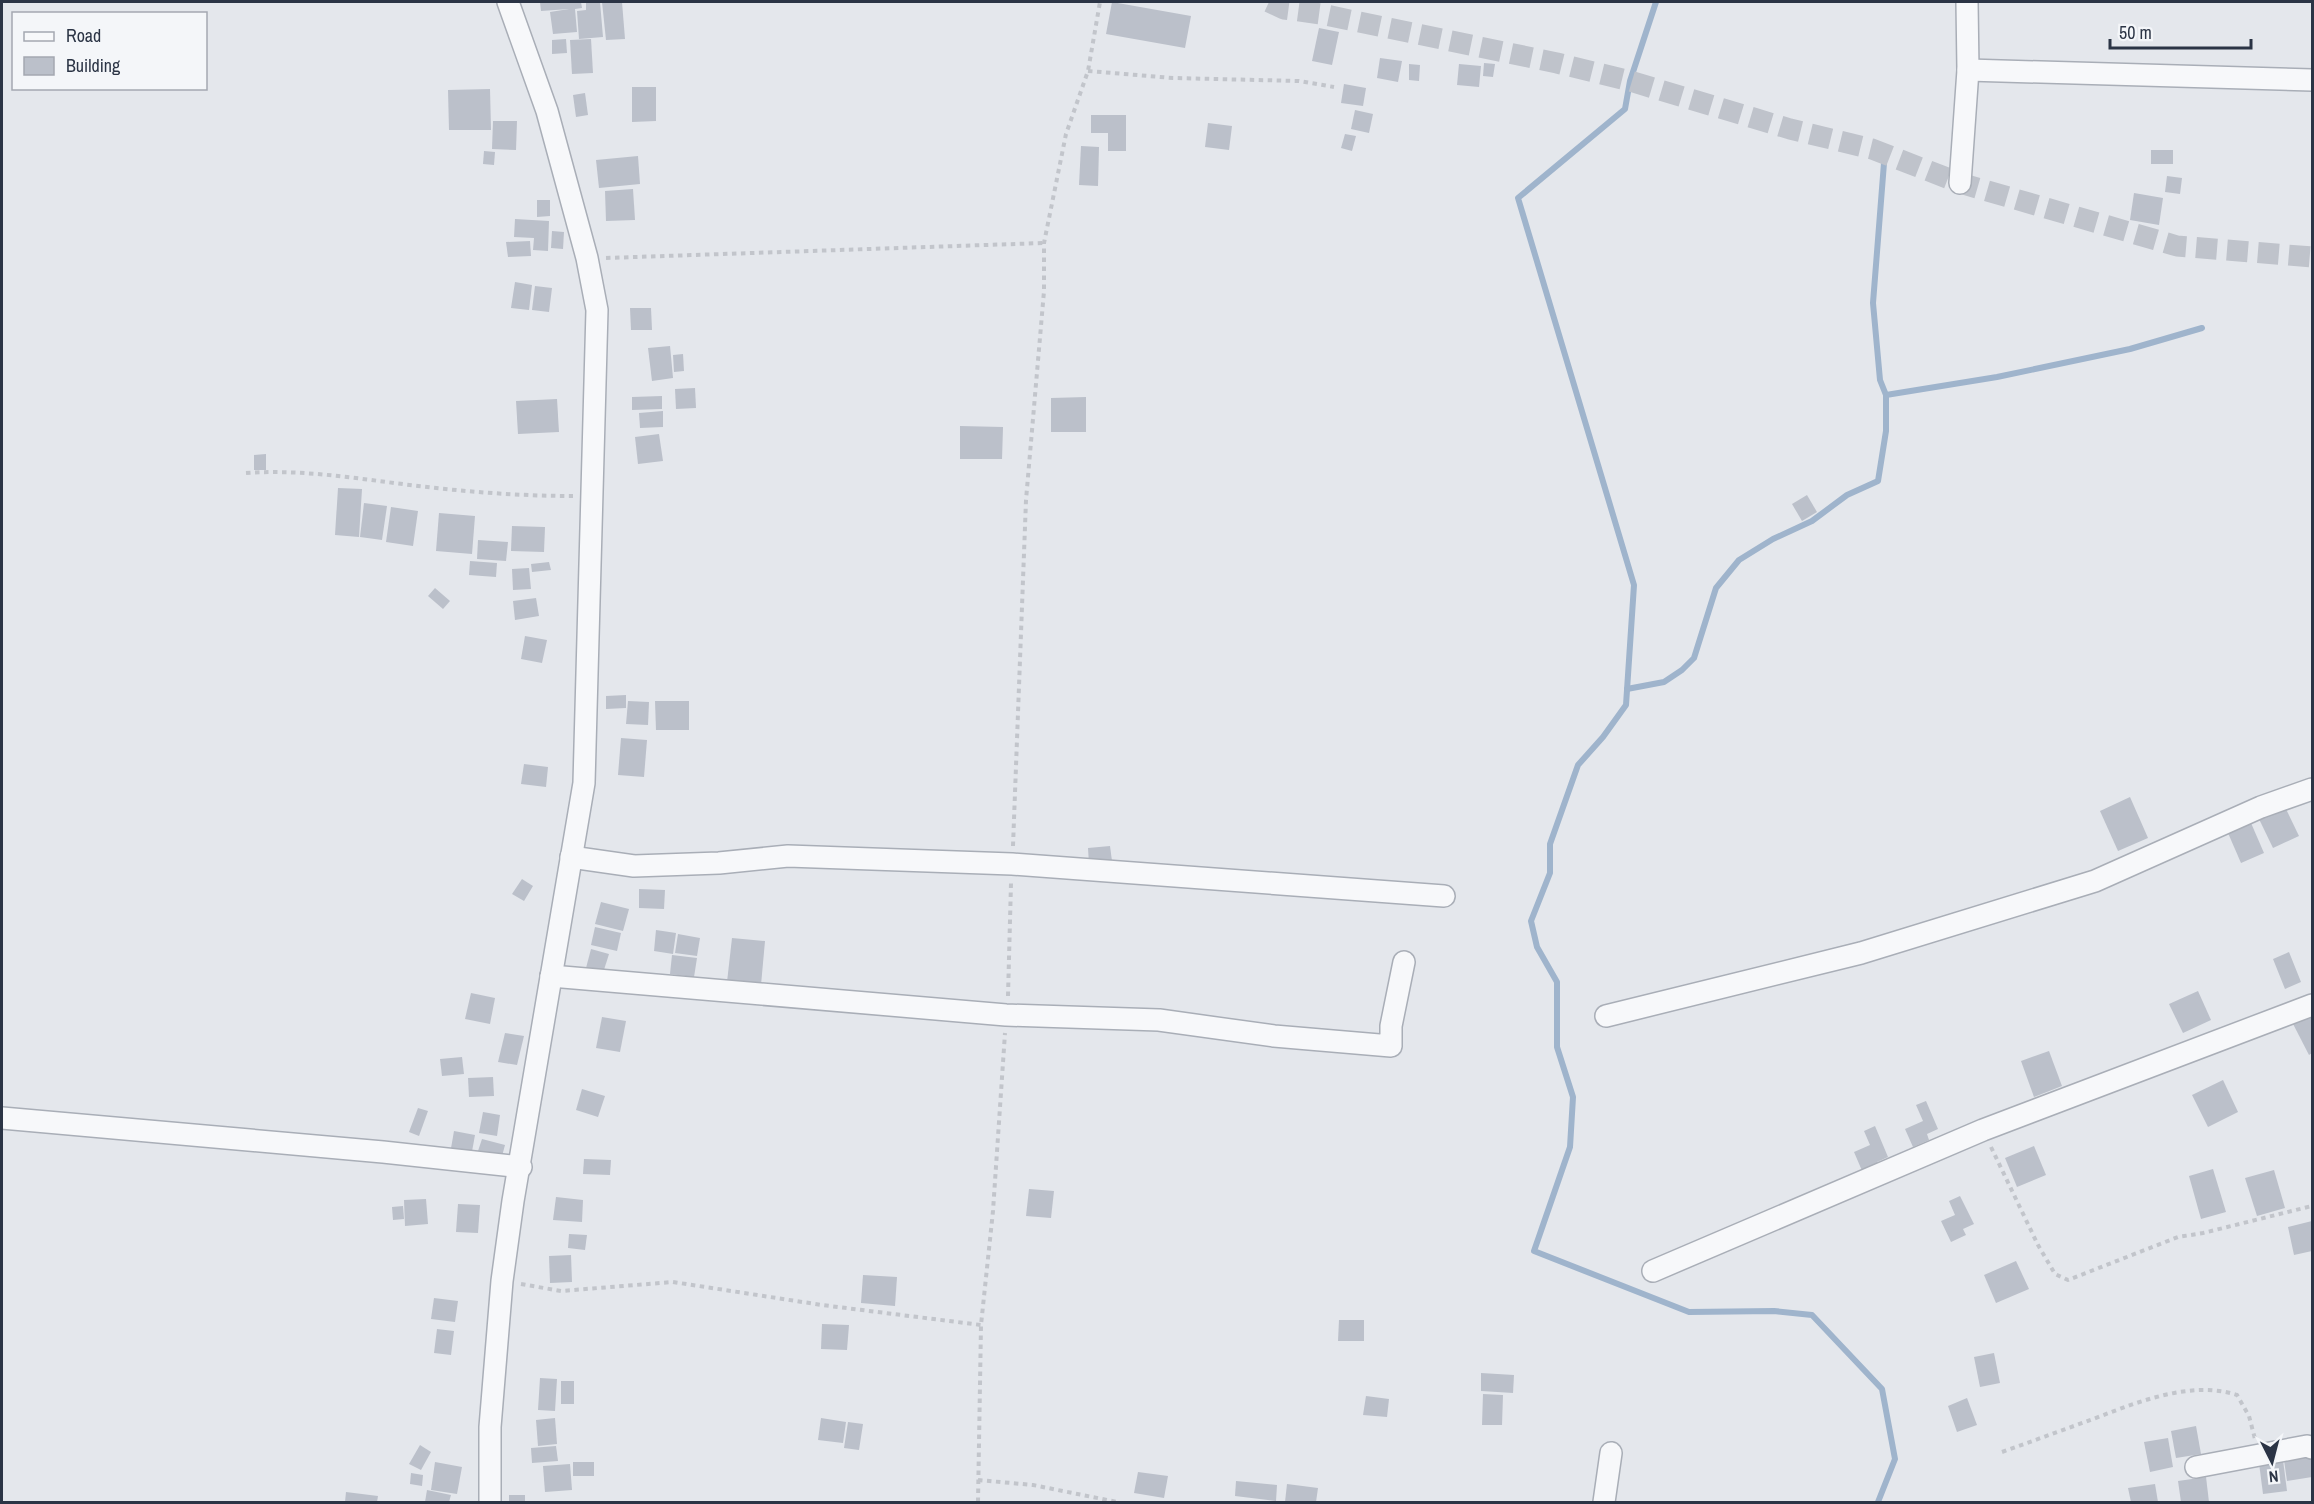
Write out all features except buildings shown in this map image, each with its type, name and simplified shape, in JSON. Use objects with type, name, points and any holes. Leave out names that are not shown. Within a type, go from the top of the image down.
[{"type":"street","points":[[490,1503],[490,1427],[502,1281],[513,1202],[521,1167],[584,783],[597,310],[587,258],[547,111],[508,2]]},
{"type":"street","points":[[1960,183],[1968,70],[1967,2]]},
{"type":"street","points":[[1968,70],[2313,80]]},
{"type":"street","points":[[1606,1016],[1861,953],[2094,881],[2261,807],[2313,789]]},
{"type":"street","points":[[571,857],[634,866],[719,863],[788,856],[1012,864],[1444,896]]},
{"type":"street","points":[[552,976],[1006,1015],[1159,1020],[1274,1036],[1391,1046],[1391,1026],[1404,962]]},
{"type":"street","points":[[1653,1271],[1983,1130],[2313,1005]]},
{"type":"street","points":[[2,1118],[382,1152],[521,1167]]},
{"type":"street","points":[[2196,1467],[2307,1446],[2313,1448]]},
{"type":"street","points":[[1604,1503],[1611,1454]]},
{"type":"path","points":[[978,1503],[981,1325],[993,1211],[1006,1015],[1026,500],[1044,291],[1044,243],[1066,134],[1088,71],[1100,2]]},
{"type":"path","points":[[1088,71],[1173,78],[1299,81],[1334,87]]},
{"type":"path","points":[[587,258],[1044,243]]},
{"type":"path","points":[[246,473],[274,471],[336,475],[420,486],[545,496],[592,496]]},
{"type":"path","points":[[1983,1130],[2038,1245],[2055,1274],[2068,1280],[2178,1237],[2313,1206]]},
{"type":"path","points":[[502,1281],[561,1291],[673,1282],[822,1305],[981,1325]]},
{"type":"path","points":[[2002,1452],[2153,1396],[2223,1390],[2237,1395],[2249,1416],[2258,1455]]},
{"type":"path","points":[[978,1480],[1033,1485],[1117,1503]]},
{"type":"waterway","points":[[1656,2],[1630,81],[1625,109],[1518,198],[1634,585],[1626,705],[1603,737],[1578,765],[1550,844],[1550,873],[1531,921],[1537,947],[1557,982],[1557,1047],[1573,1097],[1570,1147],[1534,1251],[1689,1312],[1774,1311],[1812,1315],[1882,1389],[1895,1459],[1878,1502]]},
{"type":"waterway","points":[[1627,689],[1664,682],[1682,670],[1694,658],[1716,588],[1739,560],[1773,539],[1812,521],[1847,495],[1878,481],[1886,431],[1886,395],[1880,380],[1873,303],[1884,163]]},
{"type":"waterway","points":[[1886,395],[1997,377],[2130,349],[2202,328]]},
{"type":"tunnel","points":[[1269,2],[1284,9],[1321,14],[1557,63],[1630,81],[1790,129],[1872,149],[1960,183],[2177,246],[2312,257]]}]
